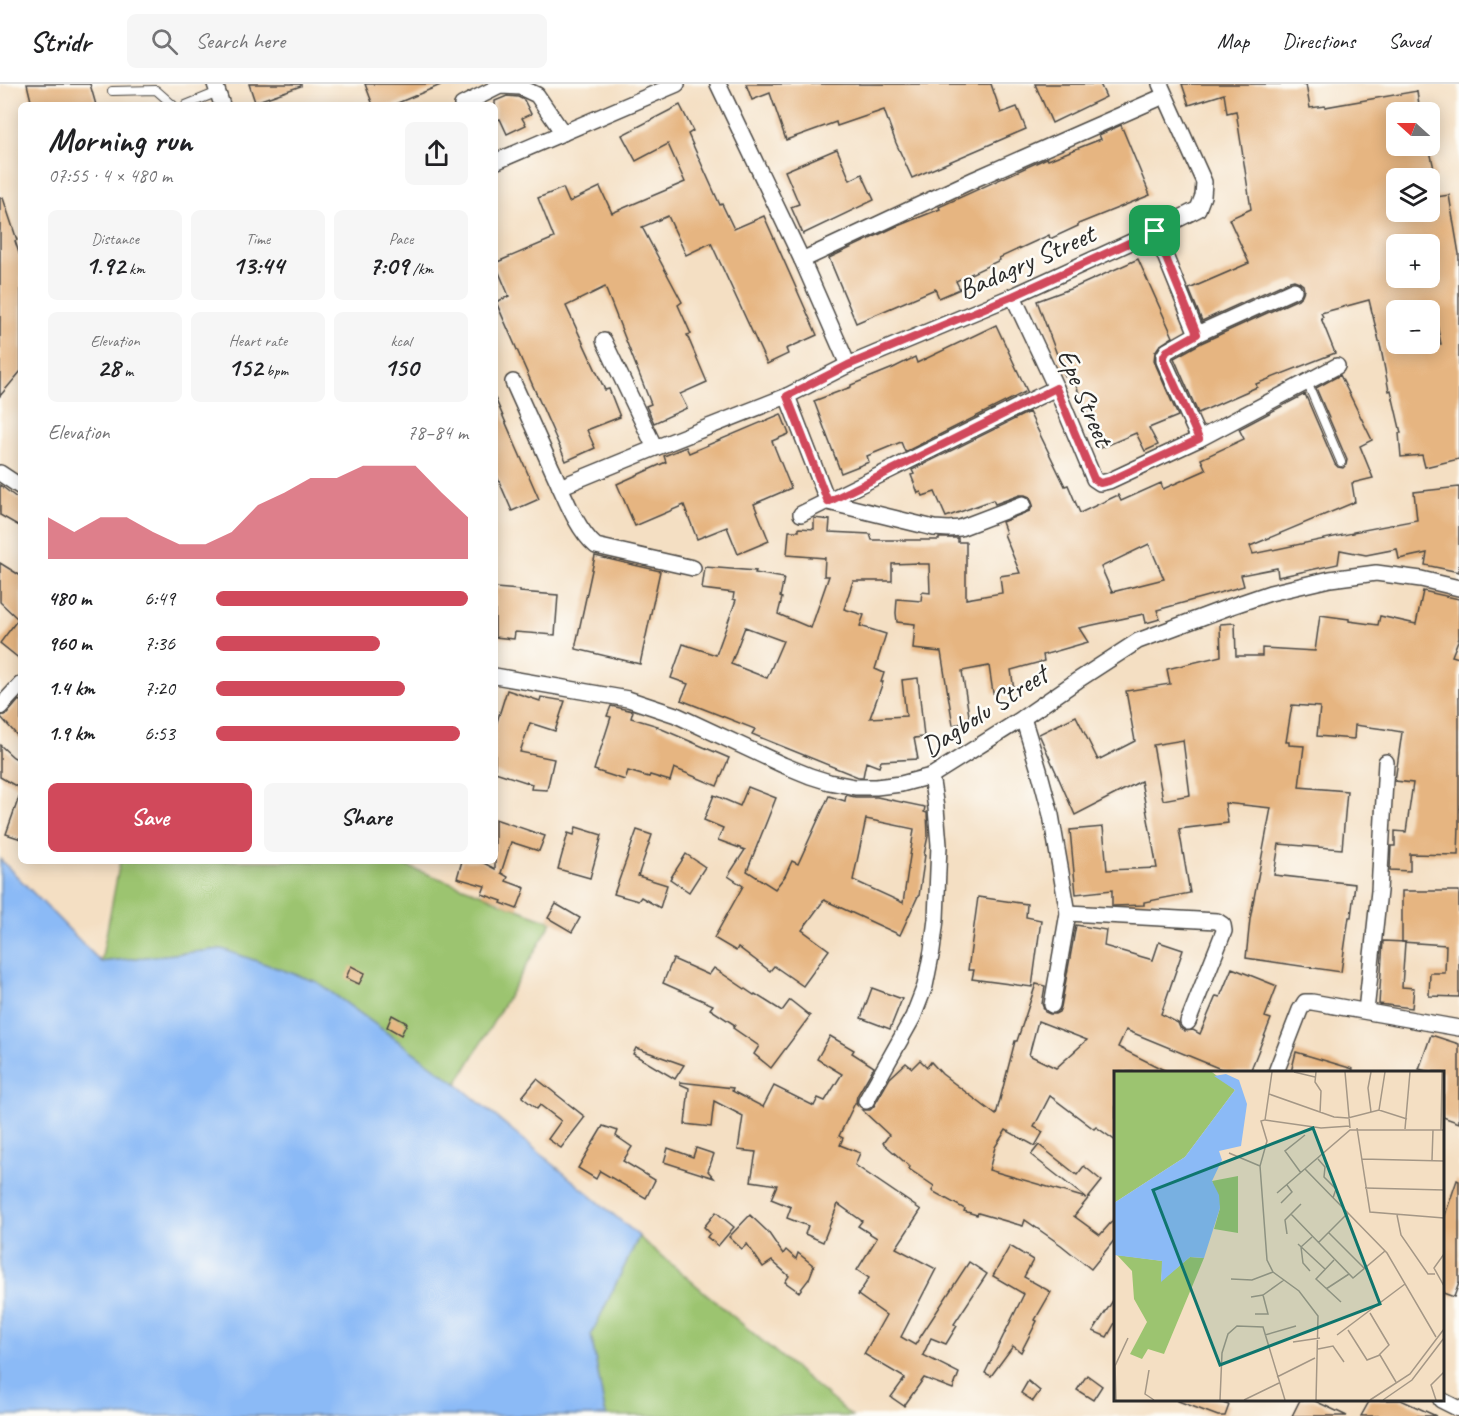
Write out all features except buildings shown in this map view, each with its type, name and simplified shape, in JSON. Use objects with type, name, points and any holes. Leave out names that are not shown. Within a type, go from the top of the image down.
[{"type":"street","points":[[498,161],[677,84]]},
{"type":"street","points":[[718,84],[802,260],[848,365]]},
{"type":"street","points":[[468,102],[500,86],[520,87],[537,95],[562,133]]},
{"type":"street","points":[[802,260],[1162,90]]},
{"type":"street","name":"Badagry Street","points":[[560,487],[787,396],[848,365],[1013,296],[1198,209],[1203,196],[1204,182],[1162,90]]},
{"type":"street","points":[[1155,231],[1197,334]]},
{"type":"street","points":[[1294,290],[1197,334],[1167,351],[1164,361],[1199,439],[1337,366]]},
{"type":"street","name":"Epe Street","points":[[1013,296],[1056,388],[1094,479],[1100,483],[1109,481],[1199,439]]},
{"type":"street","points":[[604,341],[655,448]]},
{"type":"street","points":[[513,382],[583,533],[596,546],[693,568]]},
{"type":"street","points":[[801,514],[1056,388]]},
{"type":"street","points":[[787,396],[828,502]]},
{"type":"street","points":[[0,473],[18,485]]},
{"type":"street","points":[[828,502],[949,530],[1023,504]]},
{"type":"street","name":"Dagbolu Street","points":[[498,677],[628,699],[676,715],[783,765],[829,782],[876,788],[931,776],[1138,641],[1229,607],[1270,593],[1330,579],[1376,573],[1421,579],[1459,588]]},
{"type":"street","points":[[0,707],[18,687]]},
{"type":"street","points":[[1023,718],[1051,815],[1068,913],[1053,1005]]},
{"type":"street","points":[[1366,1011],[1380,891],[1386,762]]},
{"type":"street","points":[[866,1101],[913,1017],[925,986],[932,951],[936,919],[939,845],[931,776]]},
{"type":"street","points":[[1068,913],[1217,921],[1223,925],[1224,931],[1188,1022]]},
{"type":"street","points":[[1276,1071],[1305,1002],[1459,1028]]},
{"type":"street","points":[[1443,1401],[1459,1409]]},
{"type":"lane","points":[[112,91],[156,90],[169,102]]},
{"type":"lane","points":[[195,102],[219,94]]},
{"type":"lane","points":[[1306,382],[1341,462]]},
{"type":"green space","points":[[119,864],[400,864],[552,922],[457,1084],[317,982],[222,949],[101,962]]},
{"type":"green space","points":[[639,1237],[852,1416],[607,1416],[591,1335]]},
{"type":"water","points":[[0,859],[101,962],[222,949],[317,982],[457,1084],[639,1236],[591,1335],[607,1416],[0,1416]]},
{"type":"route","points":[[1155,231],[1197,334],[1167,351],[1164,361],[1199,439],[1109,481],[1100,483],[1094,479],[1056,388],[828,502],[787,396],[848,365],[1013,296],[1155,231]]}]
